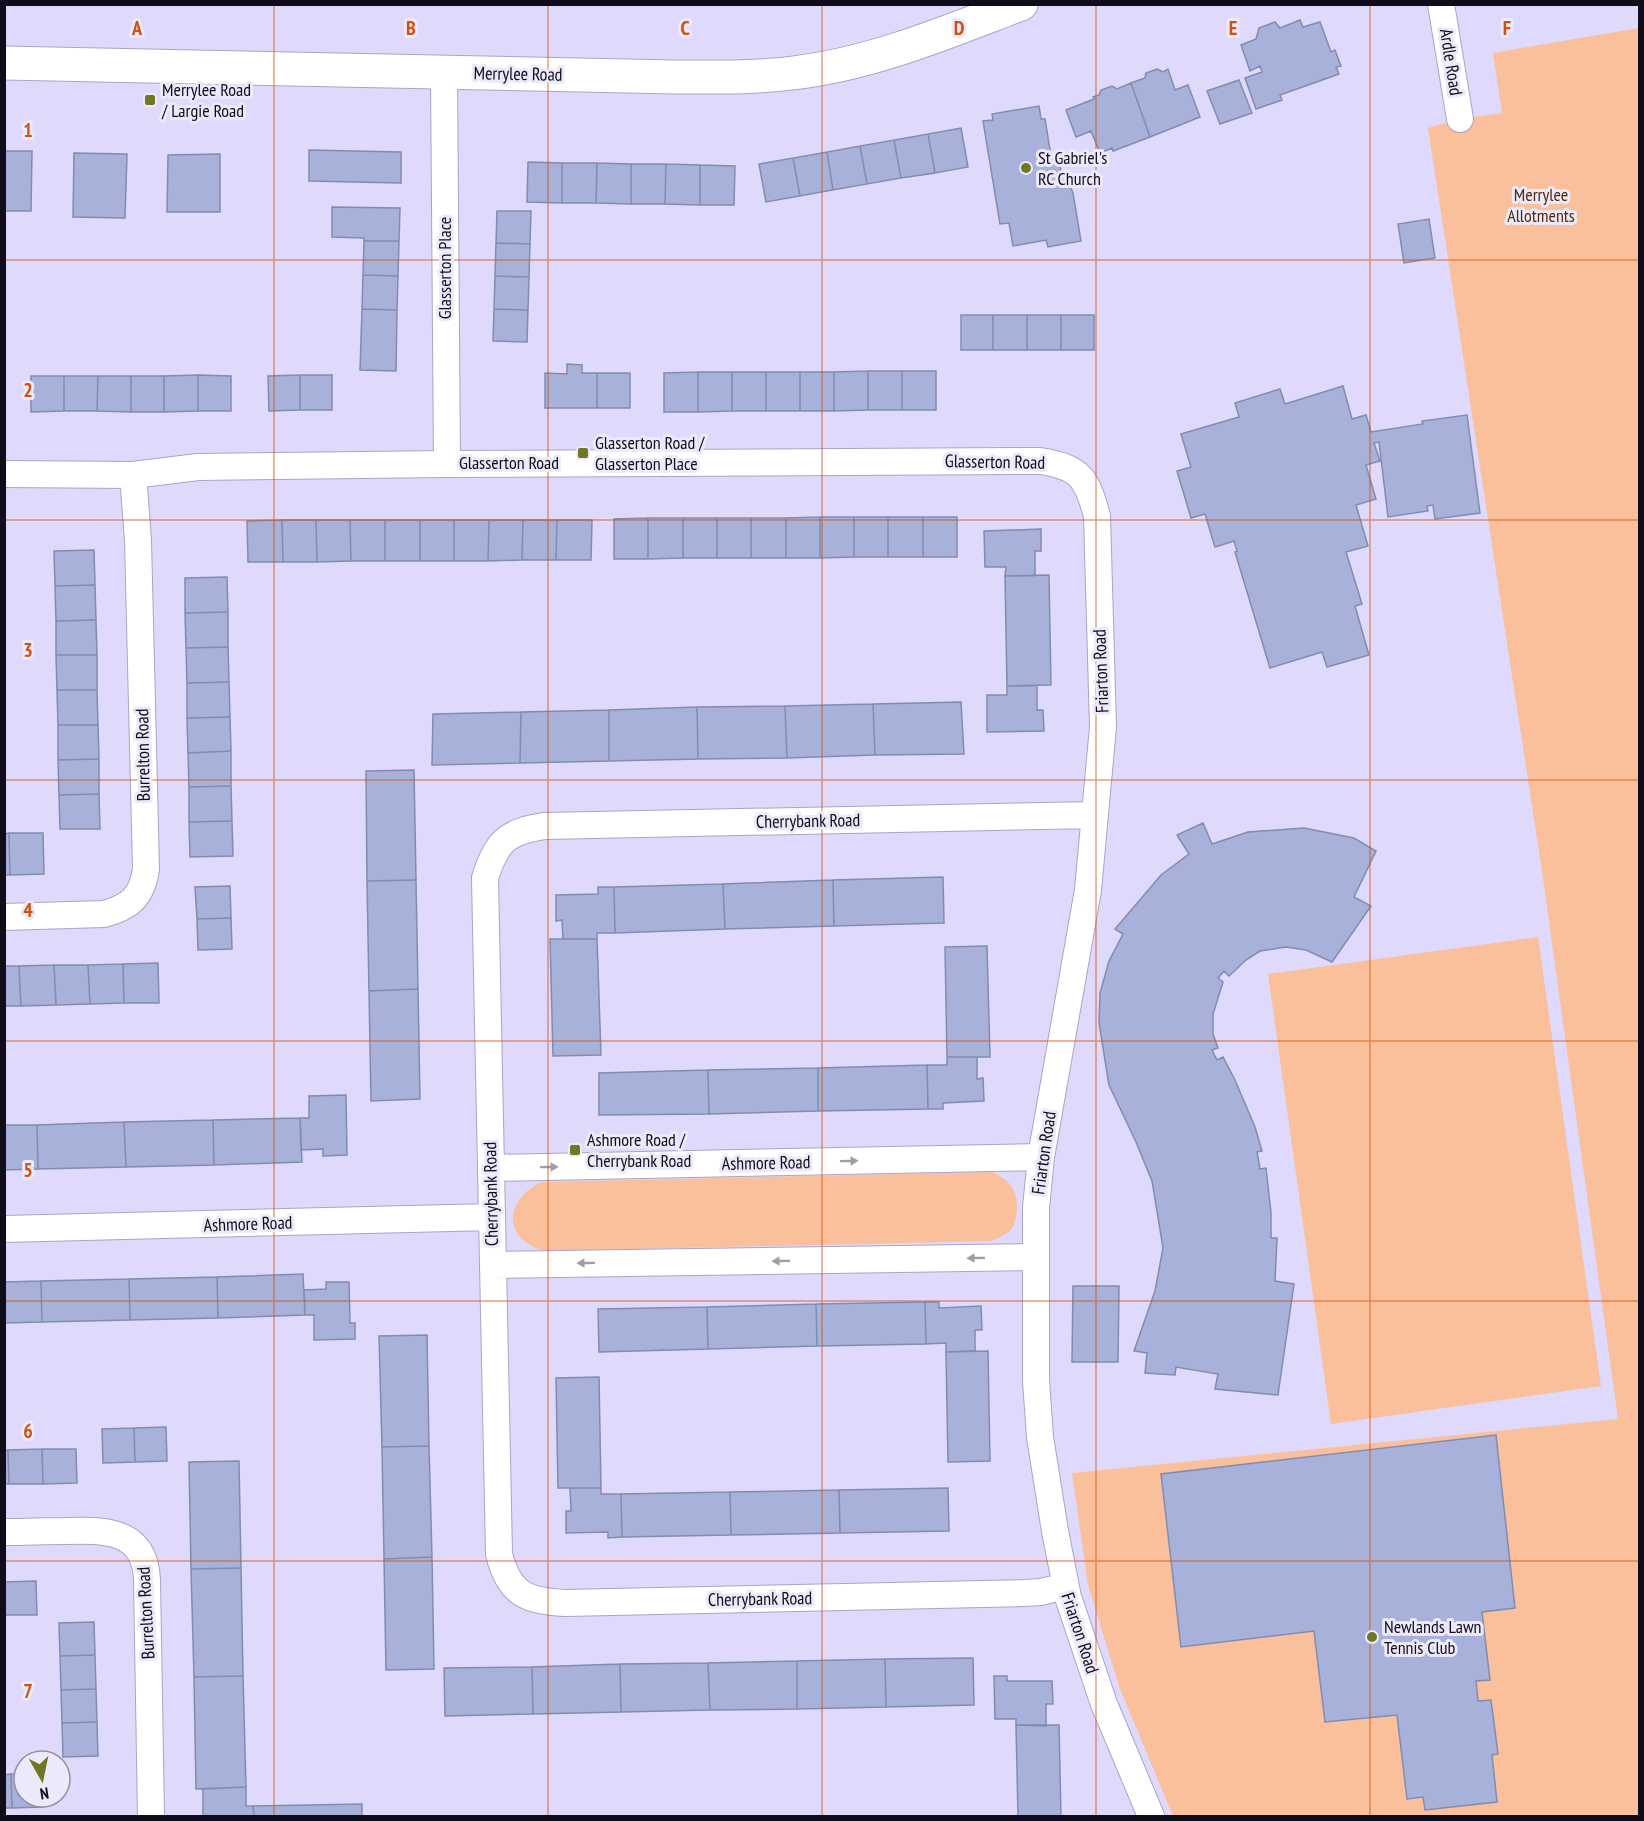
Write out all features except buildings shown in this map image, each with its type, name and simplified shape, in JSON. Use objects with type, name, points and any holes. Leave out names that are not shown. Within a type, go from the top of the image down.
[{"type":"main road","name":"Merrylee Road","points":[[4,63],[744,77],[794,73],[854,62],[1021,4]]},
{"type":"street","name":"Ardle Road","points":[[1442,4],[1460,119]]},
{"type":"street","name":"Glasserton Place","points":[[444,73],[447,464]]},
{"type":"street","name":"Glasserton Road","points":[[4,474],[132,475],[198,467],[1040,461],[1063,465],[1074,470],[1081,479]]},
{"type":"street","name":"Burrelton Road","points":[[4,916],[104,914],[118,910],[131,902],[144,879],[146,869],[138,540],[132,475]]},
{"type":"street","name":"Friarton Road","points":[[1081,479],[1088,486],[1097,516],[1103,727],[1089,890],[1041,1157],[1034,1257],[1036,1380],[1040,1437],[1065,1586],[1104,1704],[1151,1816]]},
{"type":"street","name":"Cherrybank Road","points":[[1065,1586],[1041,1592],[1024,1593],[565,1603],[539,1601],[523,1596],[512,1586],[503,1570],[499,1554],[485,878],[491,858],[500,844],[524,829],[545,826],[1095,816]]},
{"type":"street","name":"Ashmore Road","points":[[491,1168],[1041,1157]]},
{"type":"street","name":"Ashmore Road","points":[[4,1229],[492,1216]]},
{"type":"street","points":[[493,1265],[1034,1257]]},
{"type":"street","name":"Burrelton Road","points":[[4,1532],[94,1530],[111,1532],[130,1542],[147,1564],[151,1816]]},
{"type":"green space","name":"Merrylee Allotments","points":[[1639,28],[1639,1816],[1173,1816],[1120,1689],[1088,1585],[1072,1473],[1618,1419],[1542,871],[1428,128],[1460,119],[1502,113],[1493,53]]},
{"type":"green space","points":[[1538,937],[1601,1386],[1331,1424],[1268,974]]},
{"type":"green space","points":[[992,1172],[1011,1186],[1016,1196],[1017,1209],[1012,1228],[992,1241],[544,1251],[529,1245],[522,1239],[513,1222],[513,1214],[521,1198],[527,1191],[543,1182]]},
{"type":"place","name":"Merrylee Road / Largie Road","points":[[150,100]]},
{"type":"place","name":"St Gabriel's RC Church","points":[[1026,168]]},
{"type":"place","name":"Glasserton Road / Glasserton Place","points":[[583,453]]},
{"type":"place","name":"Ashmore Road / Cherrybank Road","points":[[575,1150]]},
{"type":"place","name":"Newlands Lawn Tennis Club","points":[[1372,1637]]}]
